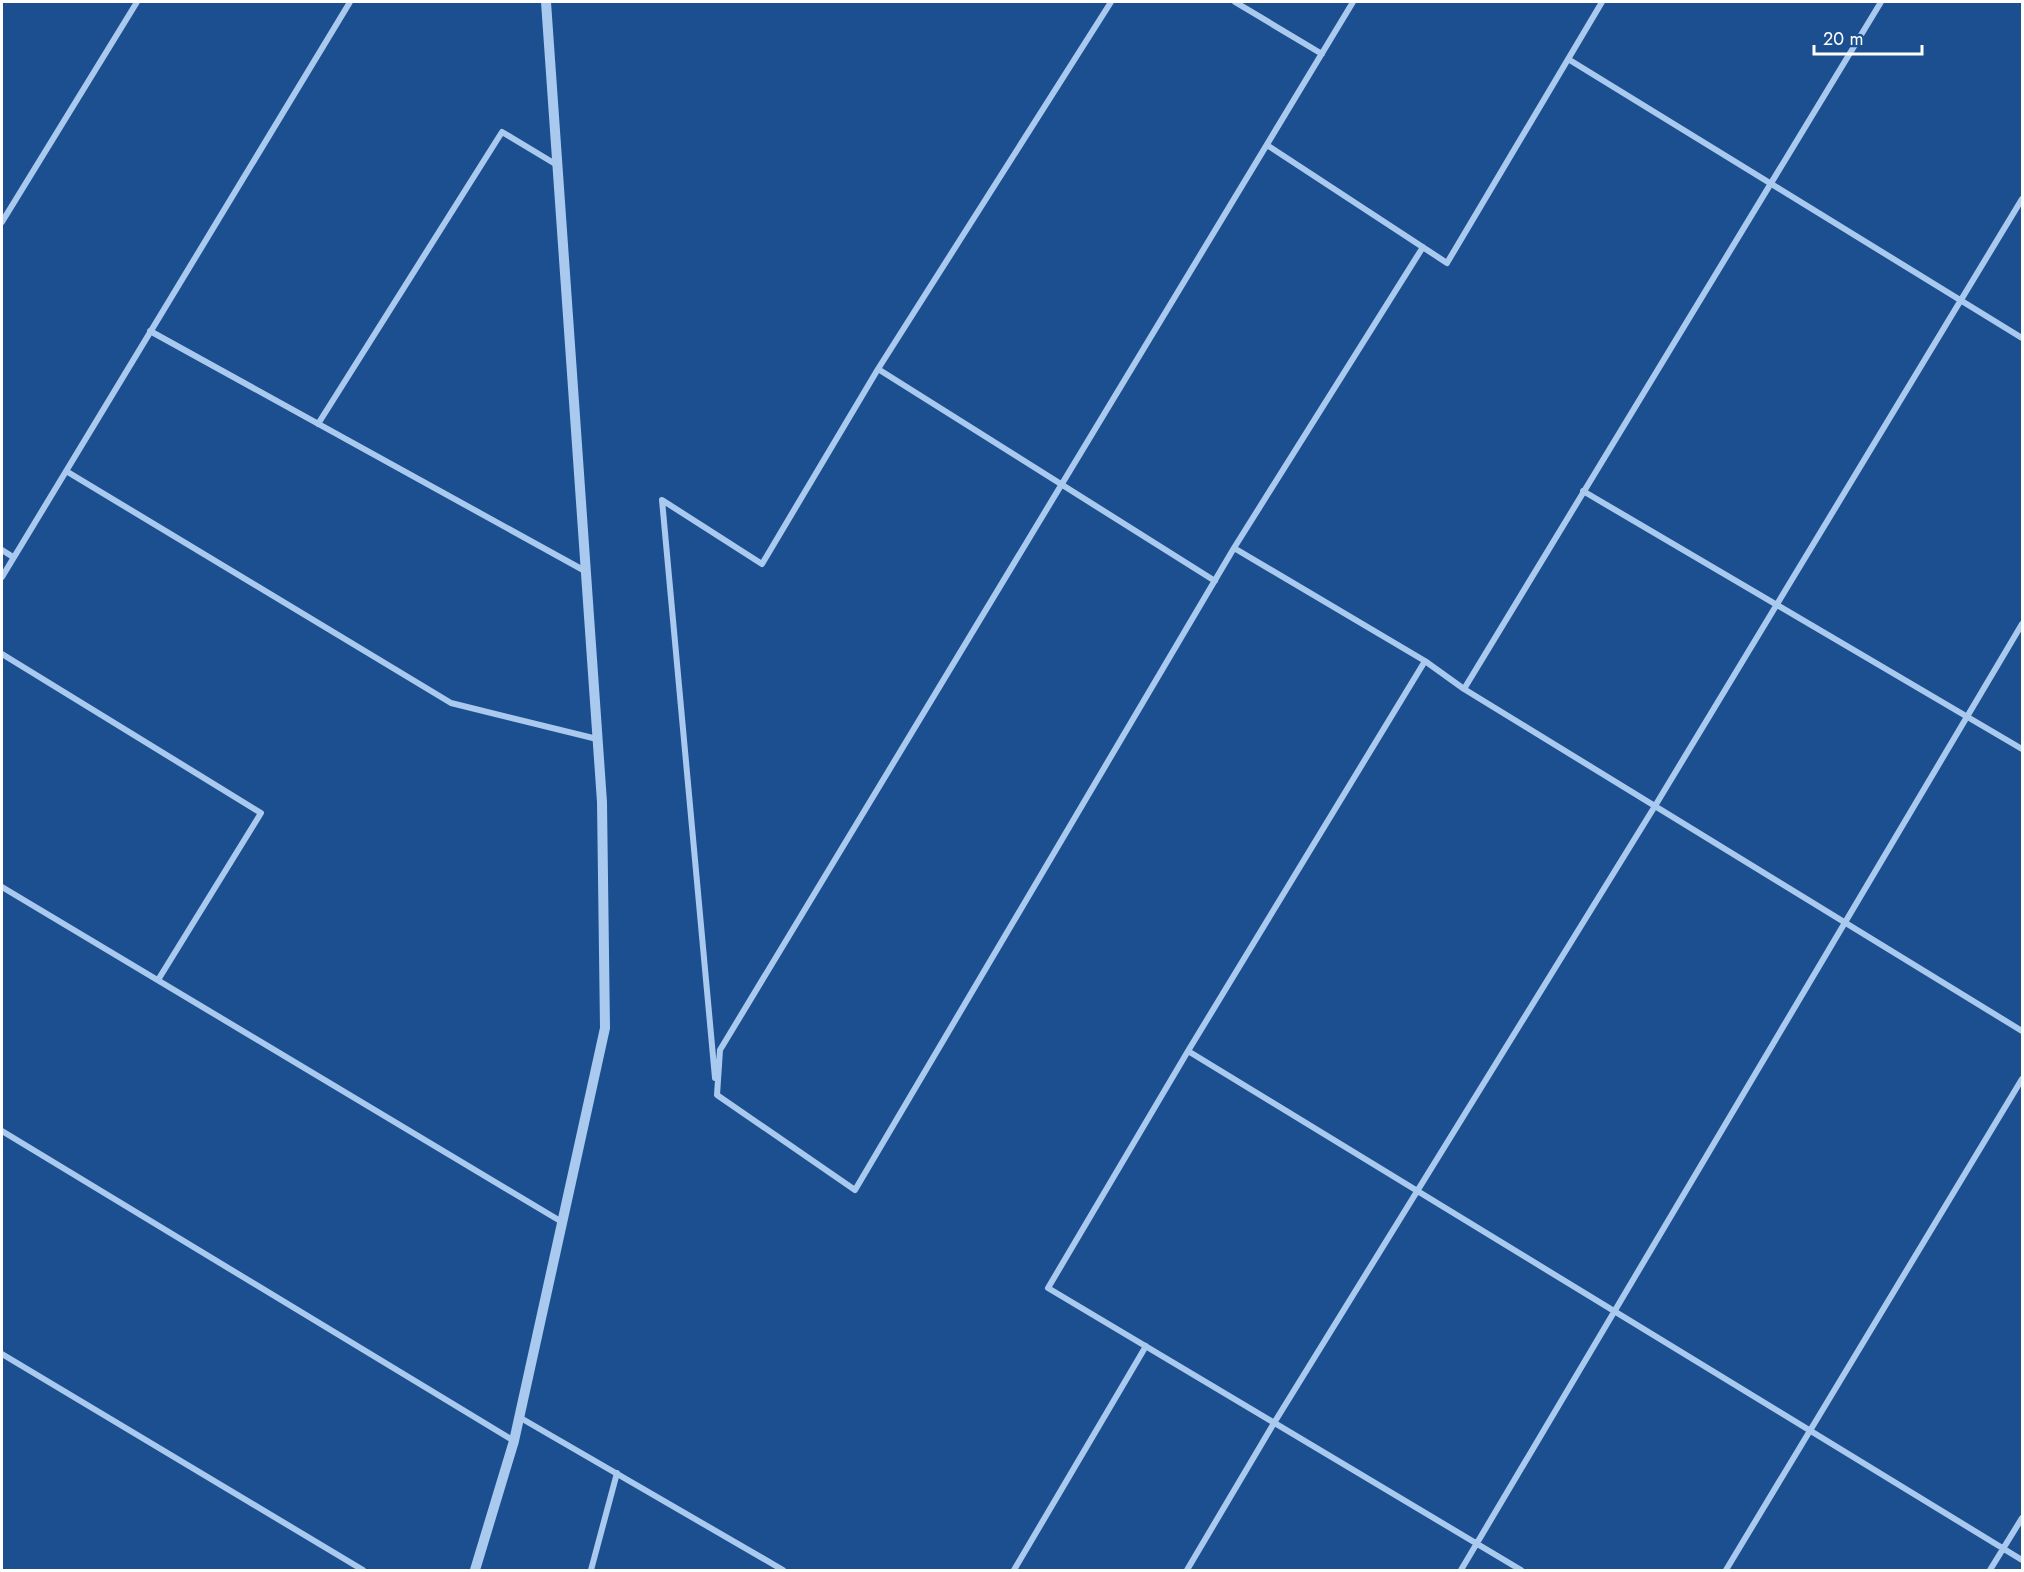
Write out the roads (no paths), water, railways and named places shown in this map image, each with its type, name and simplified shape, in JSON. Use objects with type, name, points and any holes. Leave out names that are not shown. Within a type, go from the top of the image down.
[{"type":"street","points":[[2,222],[137,2]]},
{"type":"street","points":[[2,577],[350,2]]},
{"type":"street","points":[[476,1570],[514,1441],[605,1028],[602,802],[546,2]]},
{"type":"street","points":[[717,1095],[662,500],[762,564],[878,369],[1111,2]]},
{"type":"street","points":[[1235,2],[1322,54]]},
{"type":"street","points":[[717,1095],[720,1050],[1353,2]]},
{"type":"street","points":[[1267,145],[1447,263],[1602,2]]},
{"type":"street","points":[[1464,689],[1881,2]]},
{"type":"street","points":[[1568,59],[1773,182],[2022,338]]},
{"type":"street","points":[[318,424],[502,132],[557,165]]},
{"type":"street","points":[[1187,1570],[1274,1424],[1655,806],[2022,199]]},
{"type":"street","points":[[717,1095],[855,1190],[1234,548],[1422,247]]},
{"type":"street","points":[[150,331],[585,571]]},
{"type":"street","points":[[878,369],[1215,580]]},
{"type":"street","points":[[66,471],[451,703],[597,739]]},
{"type":"street","points":[[1583,491],[2022,748]]},
{"type":"street","points":[[1234,548],[1425,662],[1464,689],[2022,1031]]},
{"type":"street","points":[[2,550],[14,557]]},
{"type":"street","points":[[1461,1570],[2022,624]]},
{"type":"street","points":[[2,654],[261,813],[158,980]]},
{"type":"street","points":[[1425,662],[1188,1051],[1048,1288],[1521,1570]]},
{"type":"street","points":[[2,887],[562,1222]]},
{"type":"street","points":[[1188,1051],[2022,1560]]},
{"type":"street","points":[[1726,1570],[2022,1079]]},
{"type":"street","points":[[2,1131],[514,1441]]},
{"type":"street","points":[[1014,1570],[1146,1346]]},
{"type":"street","points":[[2,1354],[363,1570]]},
{"type":"street","points":[[519,1416],[783,1570]]},
{"type":"street","points":[[591,1570],[617,1473]]},
{"type":"street","points":[[1990,1570],[2022,1518]]}]
